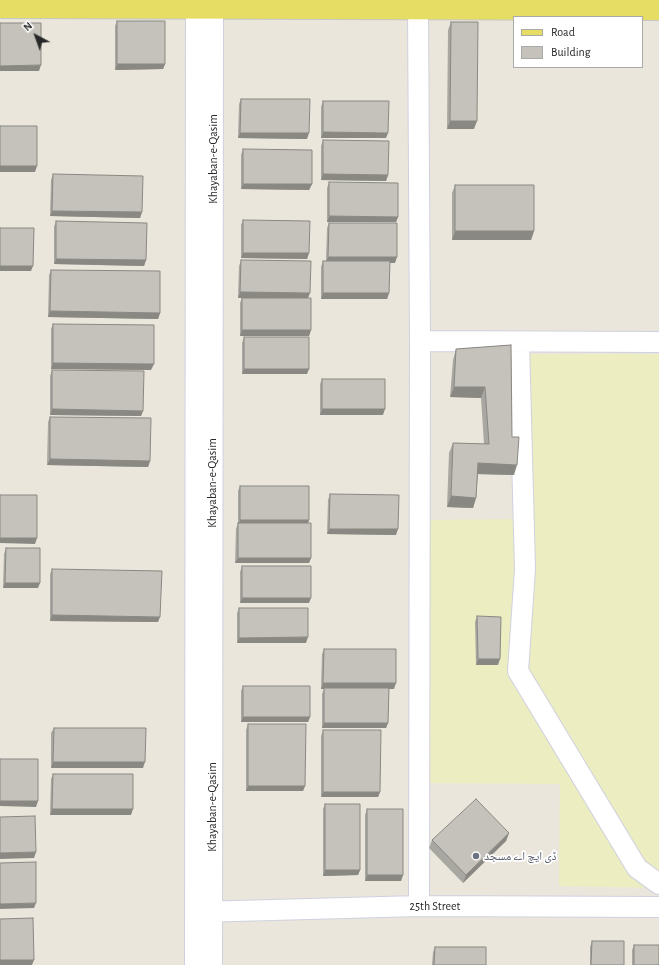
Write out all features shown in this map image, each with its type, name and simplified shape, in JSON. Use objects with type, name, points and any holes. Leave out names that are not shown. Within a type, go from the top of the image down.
[{"type":"main road","points":[[0,7],[205,4],[418,9],[659,10]]},
{"type":"street","name":"Khayaban-e-Qasim","points":[[195,965],[203,912],[205,4]]},
{"type":"street","points":[[418,9],[420,342],[419,906]]},
{"type":"street","points":[[420,342],[659,342]]},
{"type":"street","points":[[519,342],[526,569],[518,671],[637,868],[659,884]]},
{"type":"street","name":"25th Street","points":[[203,912],[419,906],[659,907]]},
{"type":"street","name":"Khayaban-e-Qasim","points":[[203,912],[212,965]]},
{"type":"sand","points":[[526,354],[659,354],[659,888],[559,886],[560,784],[429,783],[430,520],[532,519]]},
{"type":"building","points":[[117,21],[165,21],[165,64],[117,64]]},
{"type":"building","points":[[451,22],[478,22],[477,121],[450,121]]},
{"type":"building","points":[[0,23],[41,23],[41,65],[0,66]]},
{"type":"building","points":[[241,99],[310,99],[309,133],[240,133]]},
{"type":"building","points":[[323,101],[389,101],[388,133],[323,132]]},
{"type":"building","points":[[0,126],[37,126],[37,166],[0,166]]},
{"type":"building","points":[[323,140],[389,141],[388,175],[323,174]]},
{"type":"building","points":[[243,149],[312,150],[312,184],[243,184]]},
{"type":"building","points":[[53,174],[143,176],[142,212],[52,211]]},
{"type":"building","points":[[329,182],[398,183],[398,217],[329,216]]},
{"type":"building","points":[[455,185],[534,185],[534,231],[455,231]]},
{"type":"building","points":[[243,220],[310,221],[309,253],[243,253]]},
{"type":"building","points":[[56,221],[147,223],[146,260],[56,259]]},
{"type":"building","points":[[329,223],[397,223],[397,257],[328,257]]},
{"type":"building","points":[[0,228],[34,228],[33,266],[0,266]]},
{"type":"building","points":[[241,260],[311,261],[310,293],[240,292]]},
{"type":"building","points":[[323,261],[390,261],[389,293],[323,293]]},
{"type":"building","points":[[51,270],[160,271],[160,313],[50,311]]},
{"type":"building","points":[[242,298],[311,298],[311,330],[242,330]]},
{"type":"building","points":[[53,324],[154,325],[154,364],[53,363]]},
{"type":"building","points":[[244,337],[309,337],[309,369],[244,369]]},
{"type":"building","points":[[511,345],[512,437],[519,437],[517,465],[478,463],[476,498],[451,496],[453,443],[489,444],[485,387],[454,387],[456,349]]},
{"type":"building","points":[[52,370],[144,371],[143,411],[52,409]]},
{"type":"building","points":[[322,379],[385,379],[385,409],[322,409]]},
{"type":"building","points":[[50,417],[151,418],[150,461],[50,459]]},
{"type":"building","points":[[240,486],[309,486],[309,520],[240,520]]},
{"type":"building","points":[[330,494],[399,495],[398,529],[329,529]]},
{"type":"building","points":[[0,495],[37,495],[37,538],[0,538]]},
{"type":"building","points":[[238,523],[311,523],[311,558],[238,558]]},
{"type":"building","points":[[6,548],[40,548],[40,583],[5,583]]},
{"type":"building","points":[[242,566],[311,566],[311,598],[242,598]]},
{"type":"building","points":[[52,569],[162,571],[160,617],[52,615]]},
{"type":"building","points":[[239,608],[308,608],[308,637],[239,638]]},
{"type":"building","points":[[477,616],[501,617],[500,659],[478,659]]},
{"type":"building","points":[[324,649],[396,649],[396,683],[323,683]]},
{"type":"building","points":[[243,686],[310,686],[310,717],[243,717]]},
{"type":"building","points":[[324,688],[389,688],[388,723],[324,723]]},
{"type":"building","points":[[248,724],[306,724],[305,786],[248,786]]},
{"type":"building","points":[[54,728],[146,728],[145,762],[53,762]]},
{"type":"building","points":[[323,730],[381,730],[380,792],[323,792]]},
{"type":"building","points":[[0,759],[38,759],[38,801],[0,801]]},
{"type":"building","points":[[53,774],[133,774],[133,809],[52,809]]},
{"type":"building","points":[[476,799],[509,833],[466,875],[432,840]]},
{"type":"building","points":[[325,804],[360,804],[360,870],[325,870]]},
{"type":"building","points":[[367,809],[403,809],[403,875],[367,875]]},
{"type":"building","points":[[35,816],[36,852],[0,853],[0,817]]},
{"type":"building","points":[[36,862],[36,903],[0,904],[0,863]]},
{"type":"building","points":[[33,918],[34,960],[0,960],[0,919]]},
{"type":"building","points":[[592,941],[624,941],[624,965],[591,965]]},
{"type":"building","points":[[634,945],[659,945],[659,965],[634,965]]},
{"type":"building","points":[[435,947],[486,947],[486,965],[434,965]]},
{"type":"place","name":"ڈی ایچ اے مسجد","points":[[476,856]]}]
